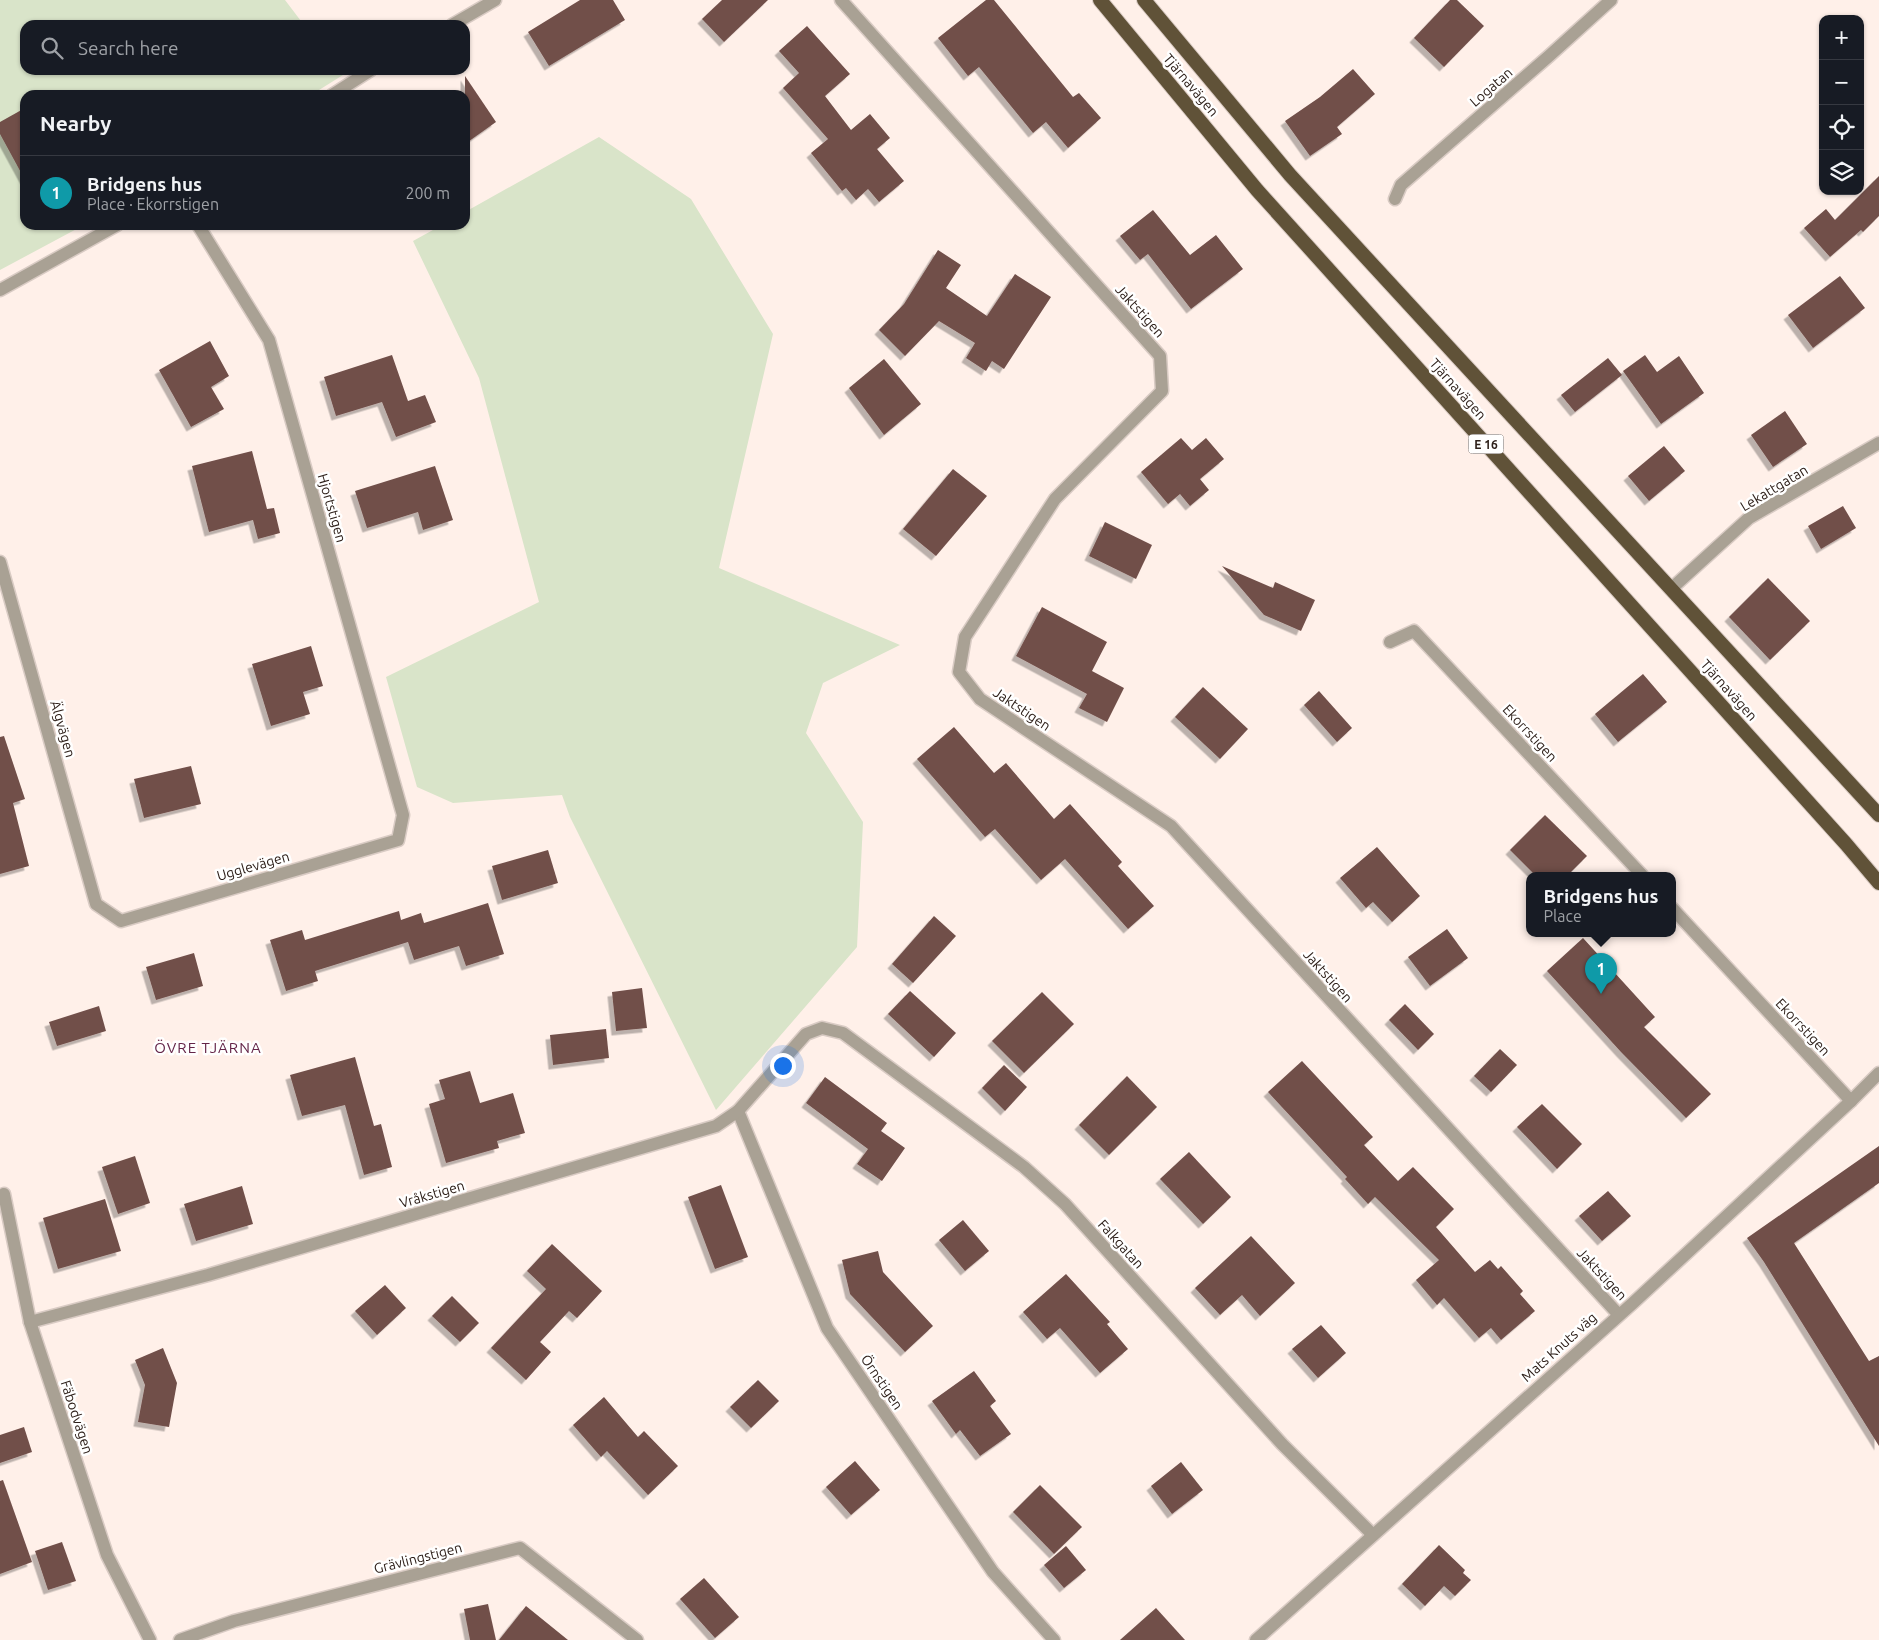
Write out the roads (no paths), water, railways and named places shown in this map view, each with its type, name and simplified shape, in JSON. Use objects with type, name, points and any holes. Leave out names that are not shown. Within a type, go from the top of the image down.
[{"type":"highway","name":"Tjärnavägen","points":[[1100,0],[1257,190],[1879,883]]},
{"type":"highway","name":"Tjärnavägen","points":[[1144,0],[1290,175],[1879,815]]},
{"type":"street","points":[[461,20],[495,0]]},
{"type":"street","name":"Jaktstigen","points":[[841,0],[1160,356],[1162,391],[1055,499],[965,637],[959,672],[980,699],[1171,826],[1618,1314]]},
{"type":"street","name":"Logatan","points":[[1395,199],[1401,185],[1611,0]]},
{"type":"street","points":[[340,90],[364,75]]},
{"type":"street","points":[[0,290],[108,230]]},
{"type":"street","name":"Hjortstigen","points":[[201,230],[269,340],[404,815]]},
{"type":"street","name":"Lekattgatan","points":[[1671,589],[1749,518],[1879,443]]},
{"type":"street","name":"Älgvägen","points":[[0,562],[96,904]]},
{"type":"street","name":"Ekorrstigen","points":[[1390,642],[1414,630],[1639,872]]},
{"type":"street","name":"Ugglevägen","points":[[96,904],[121,920],[150,912],[398,840],[404,815]]},
{"type":"street","name":"Ekorrstigen","points":[[1676,912],[1851,1101]]},
{"type":"street","name":"Falkgatan","points":[[806,1034],[822,1028],[843,1033],[1024,1167],[1065,1204],[1282,1444],[1373,1535]]},
{"type":"street","name":"Vråkstigen","points":[[30,1322],[208,1275],[716,1126],[738,1111],[806,1034]]},
{"type":"street","name":"Mats Knuts väg","points":[[1256,1640],[1618,1314],[1633,1303],[1879,1073]]},
{"type":"street","name":"Örnstigen","points":[[738,1111],[827,1328],[993,1572],[1054,1640]]},
{"type":"street","name":"Fäbodvägen","points":[[4,1194],[30,1322],[107,1555],[150,1640]]},
{"type":"street","name":"Grävlingstigen","points":[[180,1640],[234,1621],[520,1548],[637,1640]]},
{"type":"place","name":"Bridgens hus","points":[[1601,994]]},
{"type":"district","name":"ÖVRE TJÄRNA","points":[[208,1047]]}]
